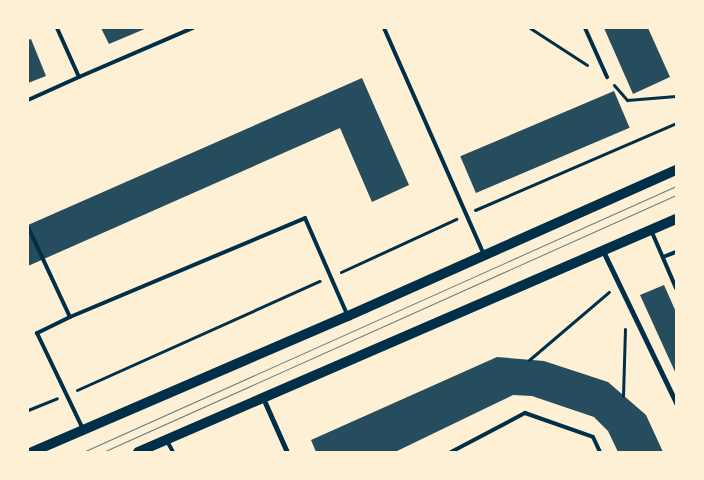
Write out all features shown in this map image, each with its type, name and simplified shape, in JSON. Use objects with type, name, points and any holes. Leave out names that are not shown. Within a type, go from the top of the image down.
[{"type":"main road","points":[[32,452],[348,316],[676,170]]},
{"type":"main road","points":[[138,452],[676,219]]},
{"type":"street","points":[[604,251],[676,403]]},
{"type":"street","points":[[263,398],[287,452]]},
{"type":"lane","points":[[57,28],[79,76]]},
{"type":"lane","points":[[28,100],[79,76],[193,28]]},
{"type":"lane","points":[[384,28],[484,254]]},
{"type":"lane","points":[[585,28],[607,77]]},
{"type":"lane","points":[[83,430],[37,333],[70,317],[305,218],[348,316]]},
{"type":"lane","points":[[28,227],[70,317]]},
{"type":"lane","points":[[651,230],[676,288]]},
{"type":"lane","points":[[663,257],[676,252]]},
{"type":"lane","points":[[451,452],[524,413],[593,438],[600,452]]},
{"type":"lane","points":[[167,440],[173,452]]},
{"type":"path","points":[[28,410],[66,395],[330,277],[465,214],[676,123]]},
{"type":"path","points":[[529,360],[619,283]]},
{"type":"path","points":[[623,396],[625,327]]},
{"type":"building","points":[[101,28],[147,28],[109,44]]},
{"type":"building","points":[[604,28],[648,28],[670,77],[633,94]]},
{"type":"building","points":[[31,39],[46,76],[28,83],[28,40]]},
{"type":"building","points":[[362,78],[409,185],[372,202],[340,128],[28,266],[28,225]]},
{"type":"building","points":[[614,91],[630,128],[476,193],[460,156]]},
{"type":"building","points":[[664,285],[676,312],[676,374],[640,295]]},
{"type":"building","points":[[497,357],[544,361],[608,382],[646,415],[663,452],[618,452],[608,431],[594,417],[532,396],[513,395],[395,452],[316,452],[311,440]]},
{"type":"tram line","points":[[83,452],[676,186]]},
{"type":"tram line","points":[[103,452],[676,195]]}]
